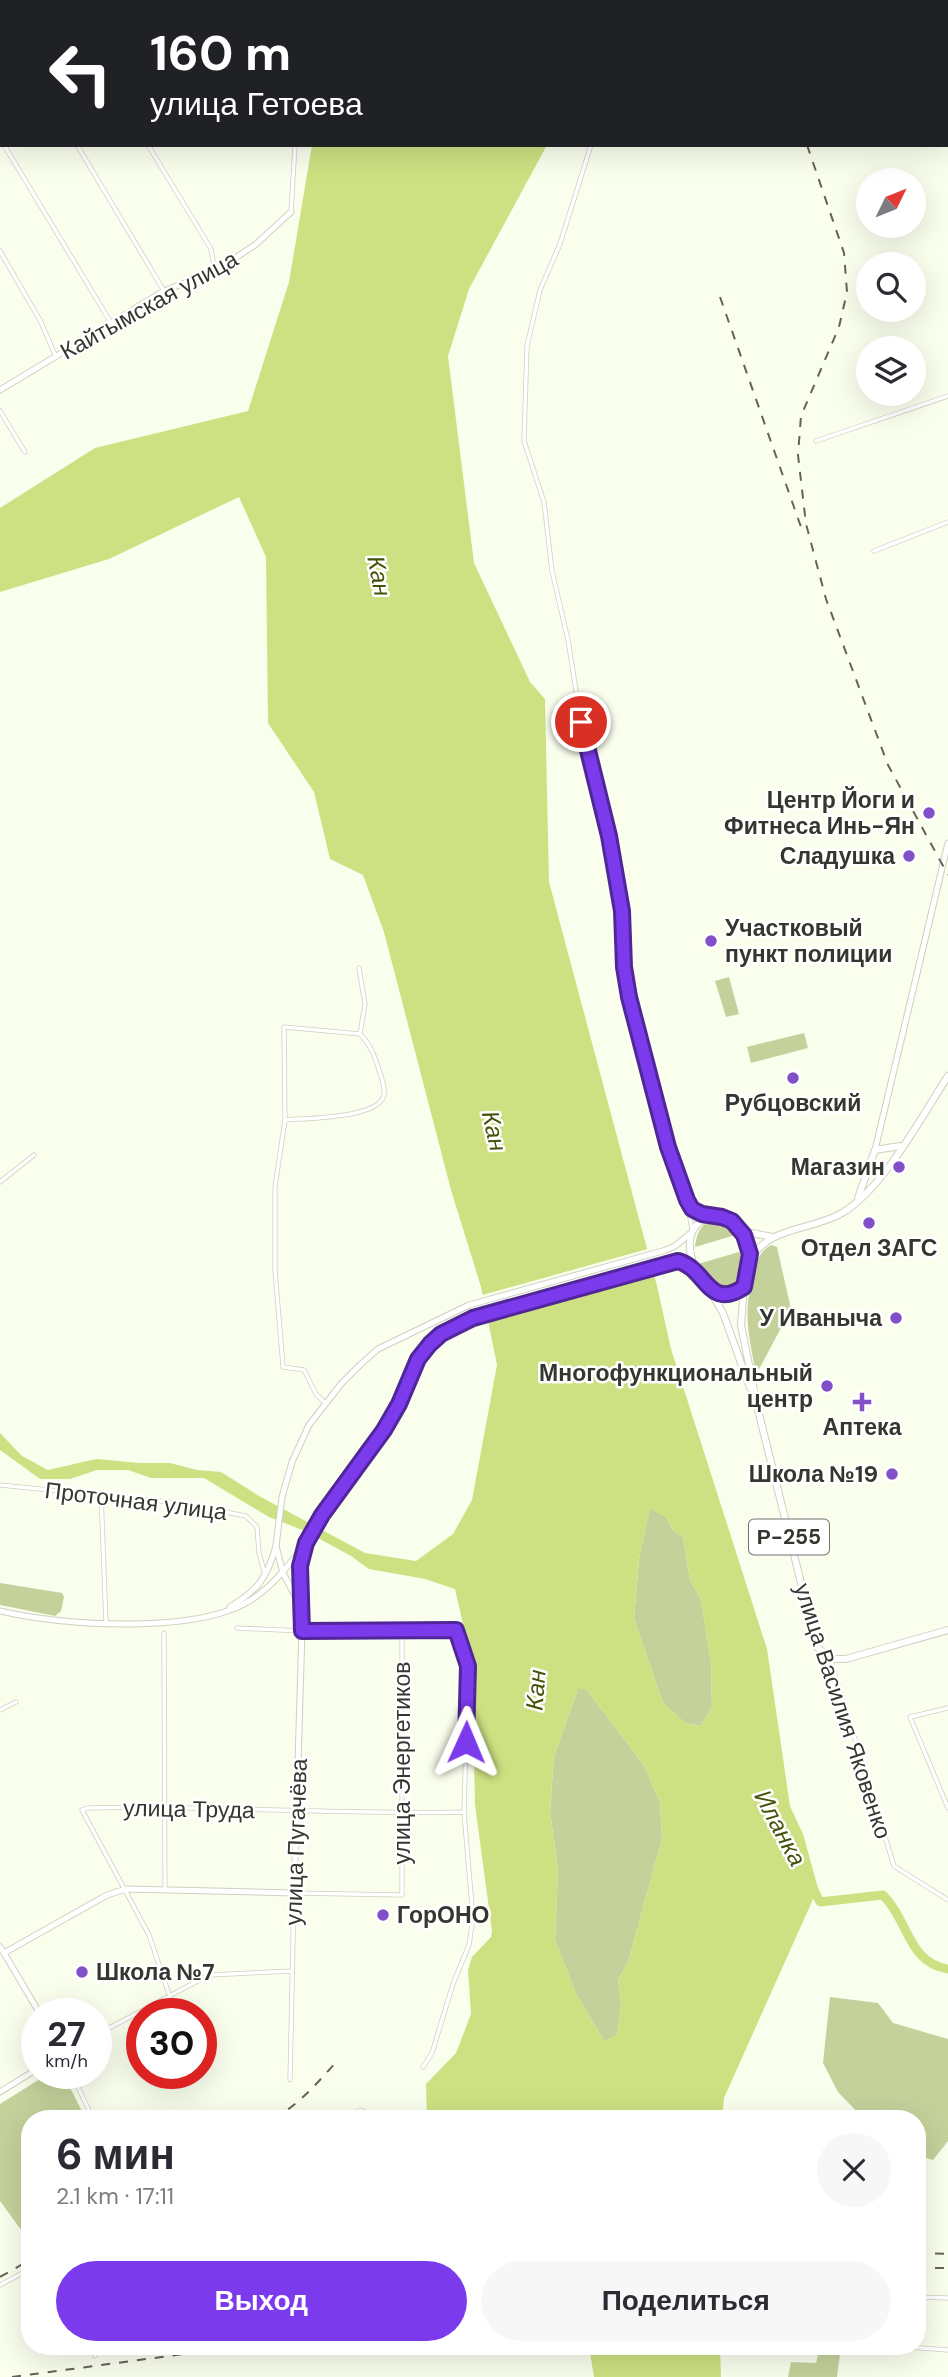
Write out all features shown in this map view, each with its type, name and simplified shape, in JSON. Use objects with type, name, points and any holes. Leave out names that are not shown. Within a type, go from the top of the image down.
[{"type":"main road","name":"Кайтымская улица","points":[[0,390],[164,291],[215,271],[255,246],[291,212]]},
{"type":"main road","points":[[855,1204],[875,1150],[948,844]]},
{"type":"main road","points":[[749,1262],[753,1253],[773,1237],[841,1214],[855,1204],[886,1170],[948,1076]]},
{"type":"main road","points":[[875,1150],[902,1145]]},
{"type":"main road","points":[[325,1403],[354,1370],[378,1349],[469,1305],[666,1250],[676,1246],[702,1220],[715,1216],[732,1221],[751,1233],[773,1237]]},
{"type":"main road","name":"Р-255","points":[[300,1604],[300,1566],[306,1543],[322,1515],[384,1430],[399,1404],[418,1359],[441,1334],[473,1318],[678,1261],[686,1263],[721,1296],[733,1294],[744,1287],[749,1262],[748,1244],[738,1227]]},
{"type":"main road","points":[[692,1232],[689,1251],[697,1273]]},
{"type":"main road","name":"Р-255","points":[[704,1281],[723,1313],[758,1410]]},
{"type":"main road","name":"улица Василия Яковенко","points":[[744,1287],[741,1325],[758,1410],[809,1624],[817,1647],[830,1659]]},
{"type":"main road","name":"Р-255","points":[[300,1604],[283,1573],[276,1546],[278,1527],[282,1497],[292,1462],[309,1425],[325,1403]]},
{"type":"main road","points":[[0,1611],[43,1619],[106,1623],[190,1620],[218,1615],[254,1599],[283,1573],[306,1543]]},
{"type":"main road","points":[[218,1615],[251,1593],[265,1577],[276,1546]]},
{"type":"main road","name":"улица Пугачёва","points":[[294,1893],[302,1631],[300,1604]]},
{"type":"main road","points":[[830,1659],[846,1659],[948,1630]]},
{"type":"main road","points":[[2,1954],[107,1895],[126,1889],[294,1893]]},
{"type":"main road","points":[[0,1947],[30,1998]]},
{"type":"main road","points":[[0,2092],[21,2079]]},
{"type":"street","points":[[5,147],[111,323]]},
{"type":"street","points":[[78,147],[164,291]]},
{"type":"street","points":[[149,147],[211,249],[215,271]]},
{"type":"street","points":[[291,212],[296,147]]},
{"type":"street","points":[[590,147],[560,244],[540,290],[527,346],[524,441],[544,502],[552,571],[568,640],[581,722],[609,836],[622,911],[624,967],[629,997],[668,1147],[687,1200],[692,1209],[715,1216]]},
{"type":"street","points":[[0,251],[41,322],[56,357]]},
{"type":"street","points":[[816,441],[948,396]]},
{"type":"street","points":[[0,411],[25,452]]},
{"type":"street","points":[[874,551],[948,522]]},
{"type":"street","points":[[359,968],[365,1004],[360,1034]]},
{"type":"street","points":[[285,1120],[352,1115],[368,1110],[381,1100],[384,1095],[382,1077],[371,1046],[360,1034],[284,1027],[285,1120],[275,1188],[275,1270],[283,1367],[304,1370],[316,1394],[325,1403]]},
{"type":"street","points":[[0,1182],[34,1155]]},
{"type":"street","points":[[687,1200],[692,1232]]},
{"type":"street","name":"Проточная улица","points":[[0,1485],[101,1493],[179,1503],[246,1516],[257,1527],[259,1553],[265,1577]]},
{"type":"street","points":[[101,1493],[106,1623]]},
{"type":"street","points":[[237,1628],[302,1631],[456,1630],[468,1666],[464,1812],[473,1919],[469,1945],[453,1984],[432,2053],[423,2067]]},
{"type":"street","name":"улица Энергетиков","points":[[294,1893],[402,1895],[402,1631]]},
{"type":"street","points":[[164,1633],[165,1889]]},
{"type":"street","name":"улица Василия Яковенко","points":[[830,1659],[894,1866],[948,1900]]},
{"type":"street","points":[[0,1710],[16,1702]]},
{"type":"street","points":[[948,1708],[910,1717],[948,1808]]},
{"type":"street","name":"улица Труда","points":[[126,1889],[82,1810],[165,1807],[402,1814],[464,1812]]},
{"type":"street","points":[[126,1889],[149,1936],[170,1997]]},
{"type":"street","name":"улица Пугачёва","points":[[290,2080],[294,1893]]},
{"type":"street","points":[[112,2027],[209,1975],[292,1971]]},
{"type":"street","points":[[79,2089],[89,2110]]},
{"type":"street","points":[[0,2285],[21,2274]]},
{"type":"street","points":[[926,2297],[948,2298]]},
{"type":"street","points":[[926,2348],[948,2350]]},
{"type":"shaded area","points":[[729,977],[739,1014],[726,1017],[715,981]]},
{"type":"shaded area","points":[[804,1033],[808,1048],[751,1063],[747,1047]]},
{"type":"shaded area","points":[[714,1220],[725,1222],[739,1234],[695,1247],[700,1230]]},
{"type":"shaded area","points":[[771,1245],[777,1247],[791,1309],[756,1375],[749,1335],[748,1300],[758,1260]]},
{"type":"shaded area","points":[[746,1250],[740,1284],[727,1292],[712,1286],[698,1264]]},
{"type":"shaded area","points":[[650,1508],[667,1518],[673,1530],[683,1537],[690,1580],[701,1600],[711,1663],[712,1707],[701,1726],[685,1723],[663,1703],[634,1619],[639,1559]]},
{"type":"shaded area","points":[[0,1583],[62,1593],[64,1597],[61,1611],[55,1616],[0,1605]]},
{"type":"shaded area","points":[[578,1689],[586,1689],[645,1767],[660,1803],[662,1839],[629,1959],[618,1981],[621,2004],[617,2036],[604,2041],[576,1994],[555,1940],[558,1870],[550,1811],[554,1756]]},
{"type":"shaded area","points":[[830,1997],[878,2003],[893,2023],[948,2039],[948,2141],[933,2160],[926,2158],[926,2110],[855,2110],[838,2092],[823,2063]]},
{"type":"shaded area","points":[[24,2089],[71,2089],[81,2110],[21,2110],[21,2230],[0,2201],[0,2104]]},
{"type":"shaded area","points":[[818,2355],[840,2355],[837,2377],[788,2377],[791,2362],[816,2363]]},
{"type":"water","name":"Кан","points":[[312,147],[546,147],[469,289],[448,356],[474,563],[530,682],[545,699],[549,882],[657,1286],[671,1349],[767,1649],[790,1806],[803,1834],[818,1888],[724,2098],[723,2110],[427,2110],[426,2084],[456,2053],[471,2014],[468,1970],[472,1957],[491,1937],[492,1931],[475,1805],[472,1663],[455,1589],[425,1579],[369,1569],[305,1531],[269,1517],[204,1478],[151,1478],[128,1470],[97,1470],[70,1479],[40,1479],[0,1450],[0,1433],[22,1456],[48,1470],[96,1459],[170,1463],[197,1470],[221,1472],[259,1496],[365,1553],[416,1561],[453,1534],[472,1500],[497,1365],[481,1287],[451,1190],[384,932],[363,875],[330,859],[314,792],[268,723],[266,557],[239,497],[109,559],[0,592],[0,508],[95,448],[248,411],[289,282]],"holes":[[[650,1509],[667,1518],[673,1530],[683,1537],[690,1580],[701,1600],[711,1663],[712,1707],[701,1726],[685,1723],[663,1703],[634,1619],[639,1559]],[[578,1689],[586,1689],[645,1767],[660,1803],[662,1839],[629,1959],[618,1981],[621,2004],[617,2035],[604,2041],[576,1994],[555,1940],[558,1870],[550,1811],[554,1756]]]},
{"type":"water","points":[[590,2355],[720,2355],[721,2377],[594,2377]]},
{"type":"pier","points":[[651,1248],[657,1273],[484,1321],[479,1296]]},
{"type":"waterway","name":"Иланка","points":[[811,1884],[820,1902],[883,1895],[892,1905],[917,1950],[925,1959],[948,1969]]},
{"type":"railway","points":[[808,147],[844,253],[847,292],[839,327],[801,416],[798,455],[806,524],[826,599],[888,765],[948,875]]},
{"type":"railway","points":[[720,297],[801,527]]},
{"type":"railway","points":[[287,2110],[338,2060]]},
{"type":"railway","points":[[926,2253],[948,2254]]},
{"type":"railway","points":[[0,2277],[21,2265]]},
{"type":"railway","points":[[926,2268],[948,2268]]},
{"type":"railway","points":[[12,2377],[176,2355]]},
{"type":"place","name":"Центр Йоги и Фитнеса Инь-Ян","points":[[929,813]]},
{"type":"place","name":"Сладушка","points":[[909,856]]},
{"type":"place","name":"Участковый пункт полиции","points":[[711,941]]},
{"type":"place","name":"Рубцовский","points":[[793,1078]]},
{"type":"place","name":"Магазин","points":[[899,1167]]},
{"type":"place","name":"Отдел ЗАГС","points":[[869,1223]]},
{"type":"place","name":"У Иваныча","points":[[896,1318]]},
{"type":"place","name":"Многофункциональный центр","points":[[827,1386]]},
{"type":"place","name":"Аптека","points":[[862,1402]]},
{"type":"place","name":"Школа №19","points":[[892,1474]]},
{"type":"place","name":"ГорОНО","points":[[383,1915]]},
{"type":"place","name":"Школа №7","points":[[82,1972]]},
{"type":"route","points":[[466,1742],[468,1666],[456,1630],[302,1631],[300,1566],[306,1543],[322,1515],[384,1430],[399,1404],[418,1359],[441,1334],[473,1318],[678,1261],[686,1263],[721,1296],[733,1294],[744,1287],[750,1254],[744,1235],[732,1221],[692,1209],[668,1147],[629,997],[624,967],[622,911],[609,836],[581,722]]}]
